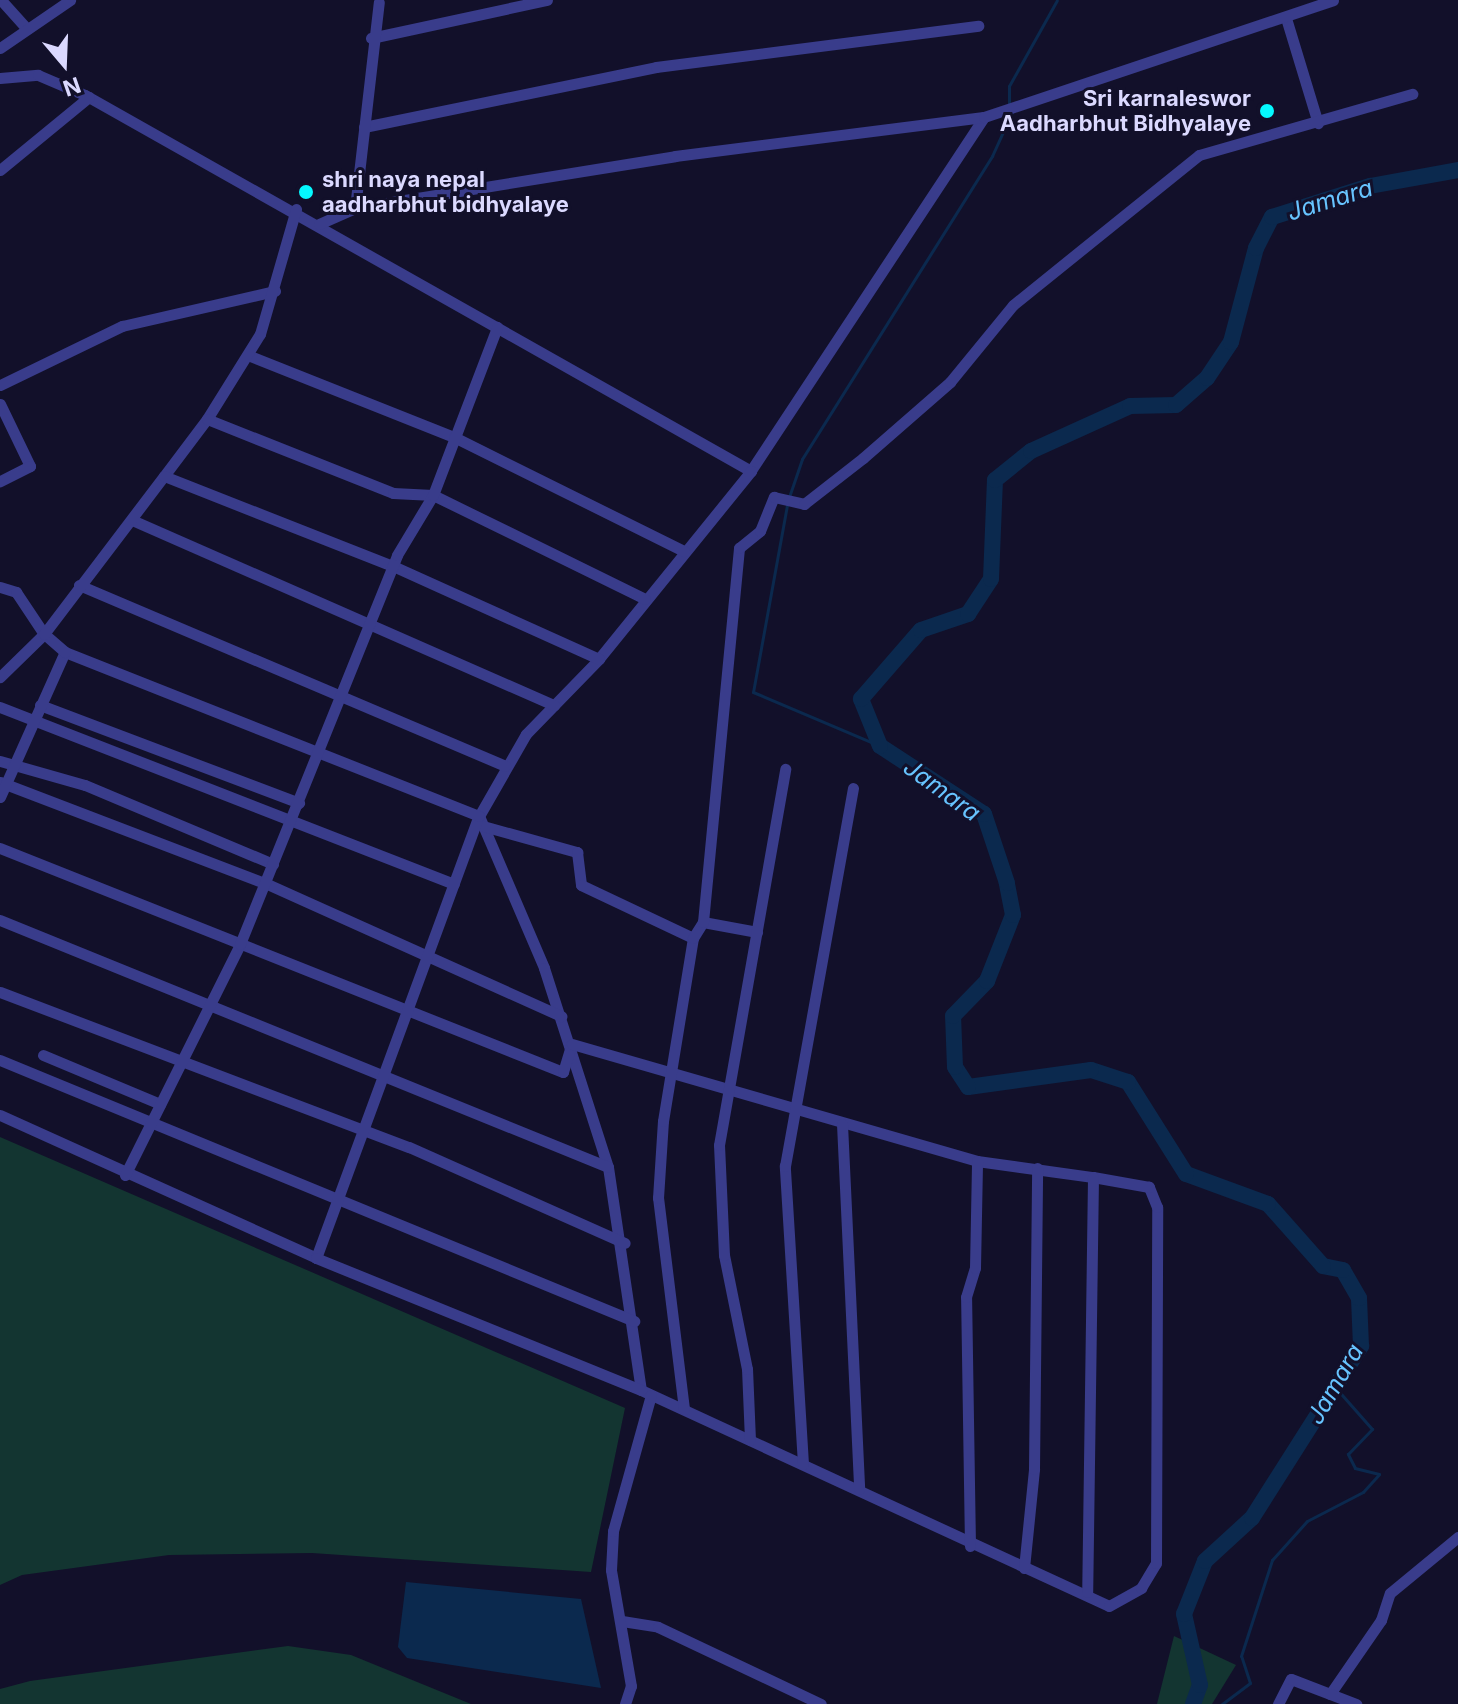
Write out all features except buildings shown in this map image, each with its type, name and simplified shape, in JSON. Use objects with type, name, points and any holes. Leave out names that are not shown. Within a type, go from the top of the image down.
[{"type":"street","points":[[1,0],[27,29]]},
{"type":"street","points":[[0,48],[70,0]]},
{"type":"street","points":[[371,38],[547,0]]},
{"type":"street","points":[[319,224],[355,208],[675,156],[984,117],[1333,0]]},
{"type":"street","points":[[355,208],[371,38],[379,2]]},
{"type":"street","points":[[1286,18],[1318,123]]},
{"type":"street","points":[[364,127],[656,67],[978,26]]},
{"type":"street","points":[[0,78],[38,75],[89,97],[296,209],[751,471]]},
{"type":"street","points":[[684,1409],[658,1198],[672,1070],[693,938],[703,922],[739,548],[760,531],[774,497],[804,504],[863,458],[950,382],[1013,305],[1150,188],[1199,155],[1412,94]]},
{"type":"street","points":[[0,170],[89,97]]},
{"type":"street","points":[[316,1258],[366,1132],[454,884],[505,766],[554,705],[599,659],[751,471],[984,117]]},
{"type":"street","points":[[0,677],[44,634],[207,419],[250,356],[275,291],[296,209]]},
{"type":"street","points":[[0,385],[122,326],[275,291]]},
{"type":"street","points":[[125,1175],[240,944],[393,566],[433,495],[497,327]]},
{"type":"street","points":[[250,356],[454,437],[684,551]]},
{"type":"street","points":[[0,404],[30,466],[0,481]]},
{"type":"street","points":[[207,419],[393,493],[433,495],[645,599]]},
{"type":"street","points":[[164,476],[393,566],[599,659]]},
{"type":"street","points":[[132,520],[371,622],[554,705]]},
{"type":"street","points":[[79,585],[505,766]]},
{"type":"street","points":[[0,587],[16,592],[44,634],[65,652],[481,821],[577,852],[581,885],[693,938]]},
{"type":"street","points":[[0,797],[3,784],[65,652]]},
{"type":"street","points":[[40,705],[299,803]]},
{"type":"street","points":[[0,707],[454,884]]},
{"type":"street","points":[[0,761],[85,785],[273,864]]},
{"type":"street","points":[[750,1440],[747,1369],[724,1255],[719,1145],[785,769]]},
{"type":"street","points":[[3,784],[265,883],[561,1016]]},
{"type":"street","points":[[803,1464],[802,1361],[785,1219],[792,1109],[853,788]]},
{"type":"street","points":[[481,821],[572,1044],[608,1167],[625,1243],[646,1392],[613,1531],[611,1570],[631,1686],[625,1704]]},
{"type":"street","points":[[0,848],[411,1008],[563,1072],[572,1044]]},
{"type":"street","points":[[0,920],[386,1072],[608,1167]]},
{"type":"street","points":[[703,922],[757,932]]},
{"type":"street","points":[[0,992],[179,1064],[366,1132],[625,1243]]},
{"type":"street","points":[[0,1115],[125,1175],[316,1258],[646,1392],[859,1489],[970,1546],[1087,1592],[1109,1606],[1153,1575],[1159,1392],[1157,1207],[1149,1187],[977,1161],[727,1091],[672,1070],[572,1044]]},
{"type":"street","points":[[43,1055],[160,1104]]},
{"type":"street","points":[[0,1060],[341,1196],[634,1321]]},
{"type":"street","points":[[842,1124],[859,1489]]},
{"type":"street","points":[[970,1546],[966,1297],[975,1268],[977,1161]]},
{"type":"street","points":[[1024,1568],[1034,1469],[1037,1168]]},
{"type":"street","points":[[1087,1592],[1093,1177]]},
{"type":"street","points":[[1330,1694],[1397,1584],[1458,1537]]},
{"type":"street","points":[[622,1621],[658,1627],[821,1704]]},
{"type":"street","points":[[1278,1704],[1291,1679],[1356,1704]]},
{"type":"green space","points":[[0,1137],[625,1408],[591,1572],[312,1553],[169,1555],[22,1575],[0,1585]]},
{"type":"green space","points":[[1174,1636],[1236,1665],[1212,1704],[1157,1704]]},
{"type":"green space","points":[[288,1646],[351,1655],[471,1704],[0,1704],[0,1689],[30,1681]]},
{"type":"water","points":[[406,1582],[581,1599],[601,1688],[407,1658],[398,1647]]},
{"type":"waterway","points":[[1009,106],[1009,86],[1057,0]]},
{"type":"waterway","points":[[789,497],[802,459],[992,156],[1012,112]]},
{"type":"waterway","name":"Jamara","points":[[1193,1704],[1200,1685],[1184,1614],[1205,1561],[1252,1518],[1361,1346],[1359,1298],[1343,1270],[1323,1266],[1268,1204],[1186,1174],[1128,1082],[1091,1070],[968,1087],[955,1067],[953,1016],[987,981],[1013,915],[1007,883],[984,814],[880,746],[861,699],[921,630],[968,614],[991,579],[995,480],[1031,451],[1130,406],[1176,405],[1207,378],[1231,342],[1256,248],[1272,217],[1370,186],[1458,170]]},
{"type":"waterway","points":[[787,505],[753,692],[880,746]]},
{"type":"waterway","points":[[1222,1704],[1250,1683],[1241,1656],[1272,1560],[1307,1521],[1363,1492],[1379,1474],[1355,1468],[1348,1454],[1372,1429],[1335,1387]]},
{"type":"place","name":"Sri karnaleswor Aadharbhut Bidhyalaye","points":[[1267,111]]},
{"type":"place","name":"shri naya nepal aadharbhut bidhyalaye","points":[[306,192]]}]
